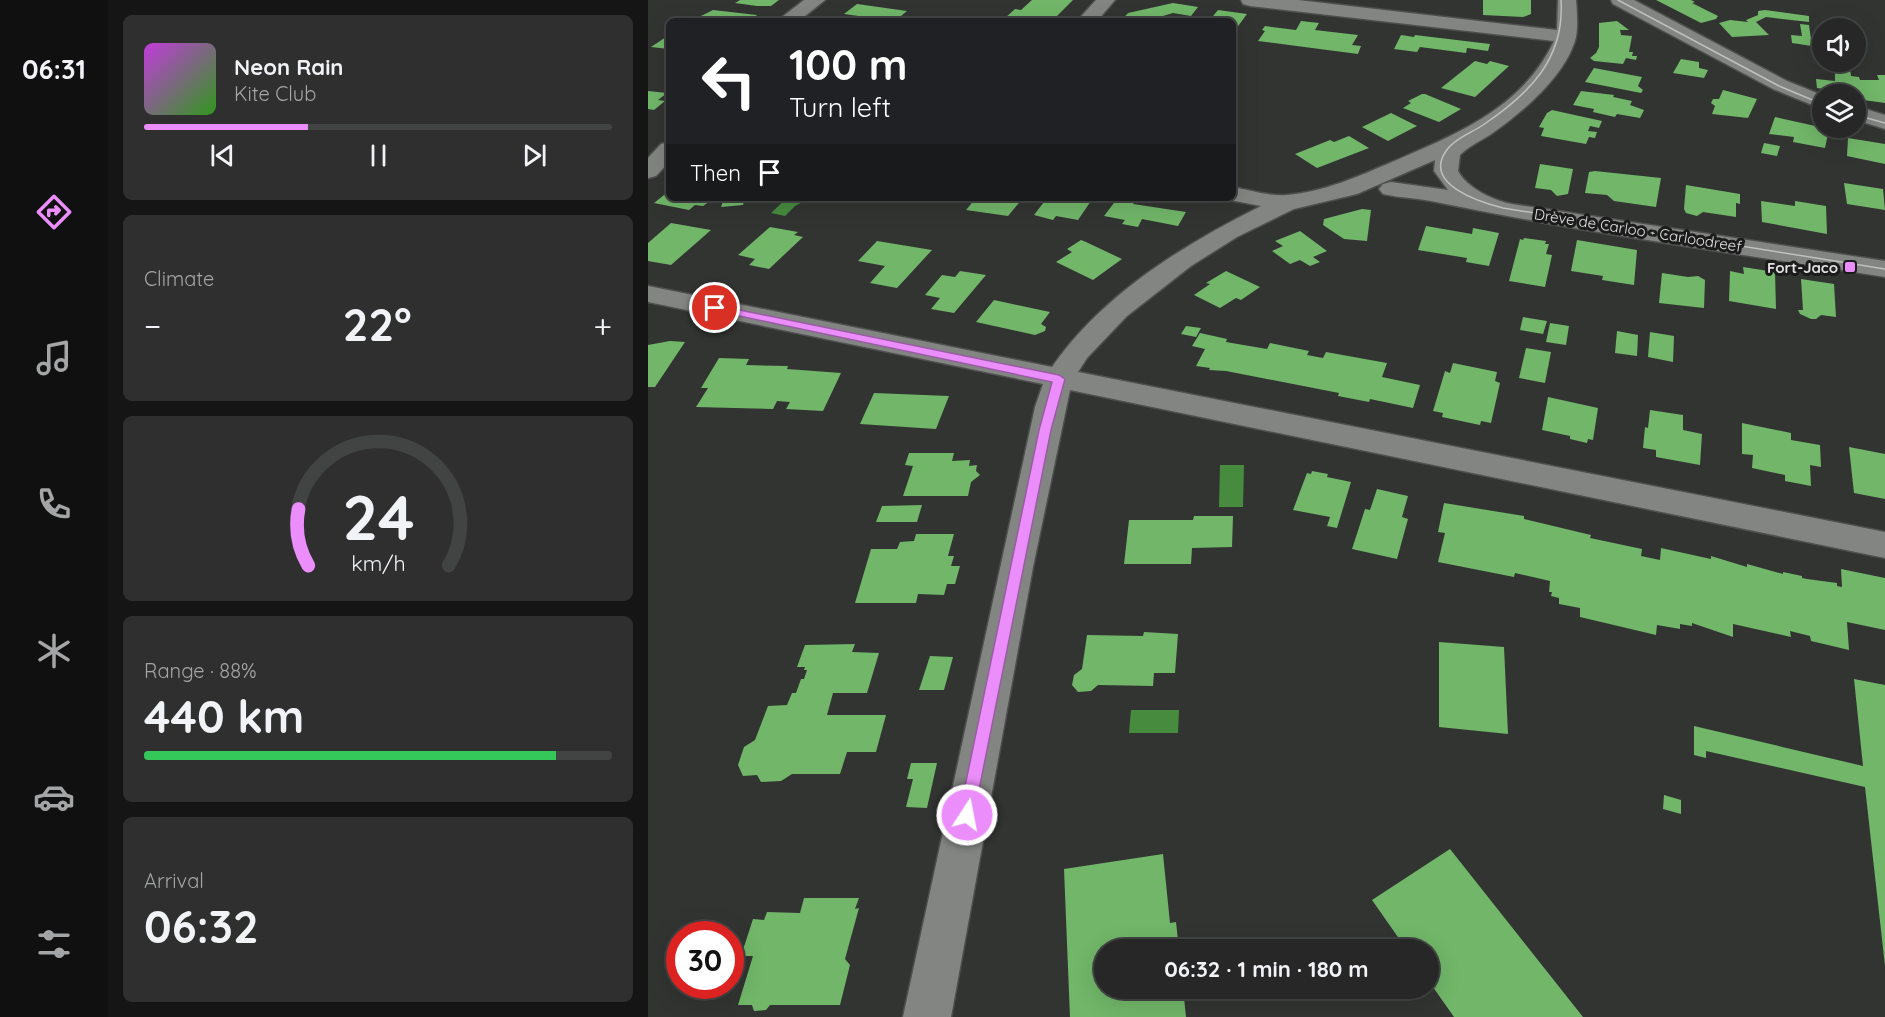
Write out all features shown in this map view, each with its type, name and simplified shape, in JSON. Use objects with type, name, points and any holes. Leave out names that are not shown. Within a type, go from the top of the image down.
[{"type":"street","points":[[791,18],[816,0]]},
{"type":"street","points":[[1090,18],[1106,0]]},
{"type":"street","points":[[1251,0],[1566,37]]},
{"type":"street","points":[[1619,4],[1774,82],[1812,99]]},
{"type":"street","points":[[1501,208],[1488,204],[1459,188],[1450,178],[1446,164],[1452,150],[1507,112],[1534,87],[1552,63],[1566,37],[1574,5]]},
{"type":"street","points":[[1866,116],[1885,122]]},
{"type":"street","points":[[927,1017],[1016,567],[1050,407],[1059,379],[1077,352],[1117,310],[1182,260],[1228,232],[1286,203],[1349,189],[1471,136]]},
{"type":"street","points":[[648,171],[666,152]]},
{"type":"street","points":[[1391,189],[1446,164]]},
{"type":"street","name":"Drève de Carloo - Carloodreef","points":[[1349,189],[1391,189],[1433,194],[1501,208],[1885,269]]},
{"type":"street","points":[[1236,195],[1286,203]]},
{"type":"street","points":[[648,294],[1885,545]]},
{"type":"shaded area","points":[[784,201],[804,201],[785,216],[771,213]]},
{"type":"shaded area","points":[[1220,465],[1244,465],[1243,507],[1219,507]]},
{"type":"shaded area","points":[[1131,710],[1179,710],[1178,733],[1129,733]]},
{"type":"building","points":[[740,0],[779,0],[771,6],[757,6],[735,3]]},
{"type":"building","points":[[1032,0],[1073,0],[1055,18],[1005,18],[1015,9],[1021,10]]},
{"type":"building","points":[[1483,0],[1531,0],[1531,14],[1523,17],[1483,15]]},
{"type":"building","points":[[1656,0],[1691,0],[1695,2],[1692,3],[1718,16],[1716,19],[1701,23]]},
{"type":"building","points":[[1173,3],[1198,7],[1191,16],[1173,13],[1156,18],[1124,18],[1128,13]]},
{"type":"building","points":[[857,4],[907,11],[899,18],[873,18],[844,14]]},
{"type":"building","points":[[713,10],[757,15],[753,18],[697,18]]},
{"type":"building","points":[[1218,10],[1247,14],[1236,29],[1236,18],[1211,18]]},
{"type":"building","points":[[1758,11],[1809,16],[1809,22],[1766,17],[1756,22],[1769,35],[1732,37],[1719,23],[1730,20],[1748,22],[1746,20],[1758,15]]},
{"type":"building","points":[[1301,21],[1319,23],[1315,30],[1358,35],[1352,45],[1361,46],[1358,54],[1258,41],[1265,31],[1262,30],[1265,26],[1296,30]]},
{"type":"building","points":[[1617,21],[1629,30],[1620,30],[1621,35],[1632,36],[1629,52],[1633,52],[1632,56],[1637,56],[1636,60],[1626,58],[1623,64],[1594,61],[1590,58],[1599,47],[1599,23]]},
{"type":"building","points":[[1800,24],[1809,25],[1812,46],[1792,43],[1791,35],[1802,36]]},
{"type":"building","points":[[1401,35],[1490,44],[1488,51],[1467,48],[1466,53],[1420,47],[1417,52],[1394,49]]},
{"type":"building","points":[[666,37],[666,49],[651,47]]},
{"type":"building","points":[[1681,59],[1699,62],[1699,68],[1708,70],[1704,78],[1673,73]]},
{"type":"building","points":[[1475,61],[1487,64],[1490,61],[1509,66],[1475,97],[1441,88]]},
{"type":"building","points":[[1594,68],[1642,77],[1638,86],[1643,90],[1641,93],[1585,82]]},
{"type":"building","points":[[1842,72],[1850,72],[1851,76],[1859,77],[1860,80],[1879,80],[1877,75],[1885,75],[1885,103],[1866,100],[1866,84],[1817,84],[1816,79],[1835,81],[1835,73],[1842,74]]},
{"type":"building","points":[[1723,90],[1757,99],[1748,118],[1712,114],[1715,106],[1711,103],[1713,99],[1719,99]]},
{"type":"building","points":[[648,91],[666,93],[658,100],[665,101],[654,110],[648,109]]},
{"type":"building","points":[[1581,91],[1614,95],[1613,97],[1632,101],[1630,105],[1644,110],[1640,118],[1617,114],[1615,117],[1593,112],[1594,109],[1573,105]]},
{"type":"building","points":[[1422,94],[1461,109],[1439,122],[1403,108],[1411,103],[1408,101]]},
{"type":"building","points":[[1552,110],[1602,121],[1599,128],[1590,126],[1588,131],[1597,132],[1595,138],[1589,137],[1586,144],[1541,136],[1544,128],[1539,127],[1547,113]]},
{"type":"building","points":[[1391,113],[1417,126],[1388,141],[1362,127]]},
{"type":"building","points":[[1775,117],[1812,125],[1812,138],[1827,138],[1825,148],[1793,142],[1794,137],[1769,134]]},
{"type":"building","points":[[1349,136],[1369,148],[1317,168],[1295,154],[1330,140],[1334,142]]},
{"type":"building","points":[[1848,138],[1885,144],[1885,164],[1847,156]]},
{"type":"building","points":[[1764,143],[1780,146],[1777,156],[1761,153]]},
{"type":"building","points":[[1540,164],[1573,169],[1568,194],[1557,196],[1551,190],[1535,188]]},
{"type":"building","points":[[1589,172],[1661,178],[1656,207],[1614,201],[1607,195],[1585,193]]},
{"type":"building","points":[[1844,183],[1883,189],[1885,210],[1847,204]]},
{"type":"building","points":[[1686,185],[1740,194],[1740,204],[1736,203],[1736,217],[1703,212],[1697,216],[1686,213],[1684,209]]},
{"type":"building","points":[[666,193],[666,201],[710,201],[703,206],[695,205],[689,210],[654,203]]},
{"type":"building","points":[[723,201],[744,201],[743,205],[721,207]]},
{"type":"building","points":[[974,201],[1020,201],[1008,216],[966,210]]},
{"type":"building","points":[[1045,201],[1091,201],[1078,220],[1056,216],[1053,220],[1034,215]]},
{"type":"building","points":[[1115,201],[1135,201],[1133,204],[1186,212],[1178,226],[1142,219],[1138,227],[1122,224],[1125,220],[1104,216]]},
{"type":"building","points":[[1761,201],[1795,206],[1795,201],[1826,206],[1827,234],[1762,222]]},
{"type":"building","points":[[1362,209],[1371,210],[1367,241],[1344,239],[1323,225],[1324,219]]},
{"type":"building","points":[[671,223],[711,230],[671,265],[648,261],[648,243]]},
{"type":"building","points":[[1426,226],[1472,234],[1473,228],[1499,233],[1489,266],[1466,262],[1467,258],[1418,250]]},
{"type":"building","points":[[770,227],[798,232],[794,235],[803,237],[769,269],[749,265],[755,259],[738,255]]},
{"type":"building","points":[[1300,231],[1327,251],[1313,257],[1320,262],[1310,266],[1300,260],[1290,264],[1272,251],[1283,246],[1275,241]]},
{"type":"building","points":[[1520,239],[1546,241],[1545,244],[1549,244],[1546,254],[1552,255],[1545,287],[1509,281]]},
{"type":"building","points":[[1081,240],[1122,259],[1093,280],[1056,262],[1072,252],[1067,249]]},
{"type":"building","points":[[1577,240],[1637,250],[1634,285],[1602,280],[1603,276],[1571,271]]},
{"type":"building","points":[[877,241],[932,250],[897,288],[870,283],[885,266],[858,261]]},
{"type":"building","points":[[1743,267],[1775,272],[1776,309],[1729,301],[1730,271],[1744,274]]},
{"type":"building","points":[[960,271],[986,275],[954,313],[931,309],[940,298],[925,295],[942,275],[955,277]]},
{"type":"building","points":[[1226,271],[1260,287],[1241,300],[1236,298],[1220,308],[1194,295],[1210,284],[1206,283]]},
{"type":"building","points":[[1662,273],[1688,277],[1698,276],[1705,280],[1704,308],[1659,303]]},
{"type":"building","points":[[1801,279],[1834,284],[1836,317],[1821,315],[1816,319],[1811,319],[1800,314],[1798,310],[1803,310]]},
{"type":"building","points":[[994,300],[1050,312],[1041,324],[1046,327],[1045,331],[1035,335],[976,322]]},
{"type":"building","points":[[1523,317],[1547,321],[1543,334],[1520,330]]},
{"type":"building","points":[[1550,323],[1569,326],[1566,345],[1546,342]]},
{"type":"building","points":[[1186,326],[1201,328],[1196,337],[1181,334]]},
{"type":"building","points":[[1617,331],[1638,335],[1637,356],[1615,353]]},
{"type":"building","points":[[1650,332],[1674,336],[1673,362],[1648,357]]},
{"type":"building","points":[[1200,333],[1227,339],[1226,342],[1267,349],[1270,343],[1309,351],[1307,355],[1323,358],[1326,352],[1387,363],[1382,377],[1420,385],[1413,408],[1370,399],[1369,402],[1338,396],[1339,393],[1226,371],[1209,370],[1210,368],[1196,366],[1205,349],[1192,346]]},
{"type":"building","points":[[670,341],[685,342],[655,387],[648,387],[648,345]]},
{"type":"building","points":[[1526,348],[1551,352],[1545,383],[1519,378]]},
{"type":"building","points":[[719,358],[749,359],[746,365],[788,366],[787,369],[841,373],[823,411],[786,409],[790,402],[777,401],[773,409],[696,407],[708,388],[701,388]]},
{"type":"building","points":[[1453,363],[1497,372],[1495,381],[1500,383],[1491,423],[1481,421],[1480,425],[1442,417],[1443,413],[1433,411],[1445,371],[1450,373]]},
{"type":"building","points":[[874,393],[949,396],[936,429],[860,424]]},
{"type":"building","points":[[1548,397],[1598,408],[1593,440],[1588,439],[1587,443],[1570,439],[1570,436],[1542,430]]},
{"type":"building","points":[[1650,410],[1683,415],[1683,430],[1702,434],[1700,465],[1656,457],[1656,450],[1643,448],[1645,427],[1648,428]]},
{"type":"building","points":[[1742,423],[1791,433],[1791,440],[1820,445],[1821,467],[1810,465],[1811,486],[1785,481],[1785,475],[1752,468],[1753,455],[1742,454]]},
{"type":"building","points":[[1849,447],[1885,454],[1885,499],[1854,493]]},
{"type":"building","points":[[909,453],[954,453],[952,461],[970,460],[969,466],[977,465],[976,471],[980,475],[971,482],[968,496],[903,496],[913,466],[905,465]]},
{"type":"building","points":[[1312,471],[1351,482],[1337,528],[1327,526],[1330,517],[1293,510],[1307,473],[1311,474]]},
{"type":"building","points":[[1377,489],[1408,496],[1402,517],[1408,519],[1397,559],[1352,549],[1365,509],[1370,510]]},
{"type":"building","points":[[1444,503],[1524,516],[1524,519],[1591,535],[1590,538],[1642,549],[1641,556],[1660,560],[1661,548],[1711,559],[1711,556],[1747,567],[1747,564],[1807,579],[1837,583],[1837,586],[1842,587],[1841,569],[1885,578],[1885,630],[1847,622],[1849,650],[1811,641],[1810,636],[1790,631],[1791,637],[1733,624],[1733,637],[1692,623],[1692,626],[1680,624],[1680,629],[1657,625],[1656,635],[1580,617],[1580,608],[1559,604],[1559,598],[1551,596],[1550,581],[1515,573],[1514,577],[1438,562],[1445,533],[1438,532]]},
{"type":"building","points":[[922,505],[917,522],[876,522],[882,506]]},
{"type":"building","points":[[1194,516],[1233,516],[1232,547],[1192,548],[1191,564],[1124,564],[1129,520],[1193,520]]},
{"type":"building","points":[[916,534],[954,534],[948,556],[954,556],[951,566],[960,566],[955,584],[947,584],[944,595],[918,594],[916,603],[855,603],[871,549],[897,549],[900,542],[914,541]]},
{"type":"building","points":[[1144,632],[1178,634],[1175,673],[1154,673],[1153,686],[1098,685],[1091,691],[1078,692],[1072,685],[1074,675],[1082,669],[1087,635],[1143,636]]},
{"type":"building","points":[[1439,642],[1504,647],[1508,734],[1439,727]]},
{"type":"building","points":[[855,644],[852,652],[879,653],[867,693],[833,693],[827,715],[886,715],[876,752],[847,752],[840,774],[792,774],[781,781],[761,782],[757,775],[743,776],[738,765],[744,747],[755,740],[768,706],[787,705],[792,693],[796,693],[801,679],[804,679],[807,670],[804,670],[805,667],[797,667],[805,645]]},
{"type":"building","points":[[930,656],[953,657],[944,690],[919,690]]},
{"type":"building","points":[[1854,679],[1885,685],[1885,966],[1865,787],[1706,751],[1706,758],[1694,755],[1694,726],[1863,766]]},
{"type":"building","points":[[911,763],[937,763],[927,808],[906,807],[913,779],[907,779]]},
{"type":"building","points":[[1664,795],[1681,800],[1681,814],[1663,809]]},
{"type":"building","points":[[1450,849],[1583,1017],[1454,1017],[1439,996],[1439,939],[1399,939],[1372,900]]},
{"type":"building","points":[[1163,854],[1170,923],[1176,922],[1178,939],[1094,939],[1094,999],[1184,999],[1186,1017],[1070,1017],[1064,869]]},
{"type":"building","points":[[804,898],[859,898],[855,909],[859,908],[845,959],[850,965],[840,1005],[770,1005],[766,1010],[754,1011],[752,1005],[738,1005],[740,999],[744,999],[744,985],[753,956],[744,956],[744,947],[753,919],[764,920],[767,912],[800,913]]},
{"type":"tram line","points":[[1561,0],[1561,21],[1557,40],[1541,73],[1515,101],[1458,140],[1446,151],[1441,163],[1442,173],[1457,190],[1503,208],[1885,269]]},
{"type":"tram line","points":[[1618,0],[1779,86],[1812,100]]},
{"type":"tram line","points":[[1866,118],[1885,123]]},
{"type":"place","name":"Fort-Jaco","points":[[1850,267]]},
{"type":"route","points":[[715,308],[1059,379],[1050,407],[1016,567],[967,815]]}]
